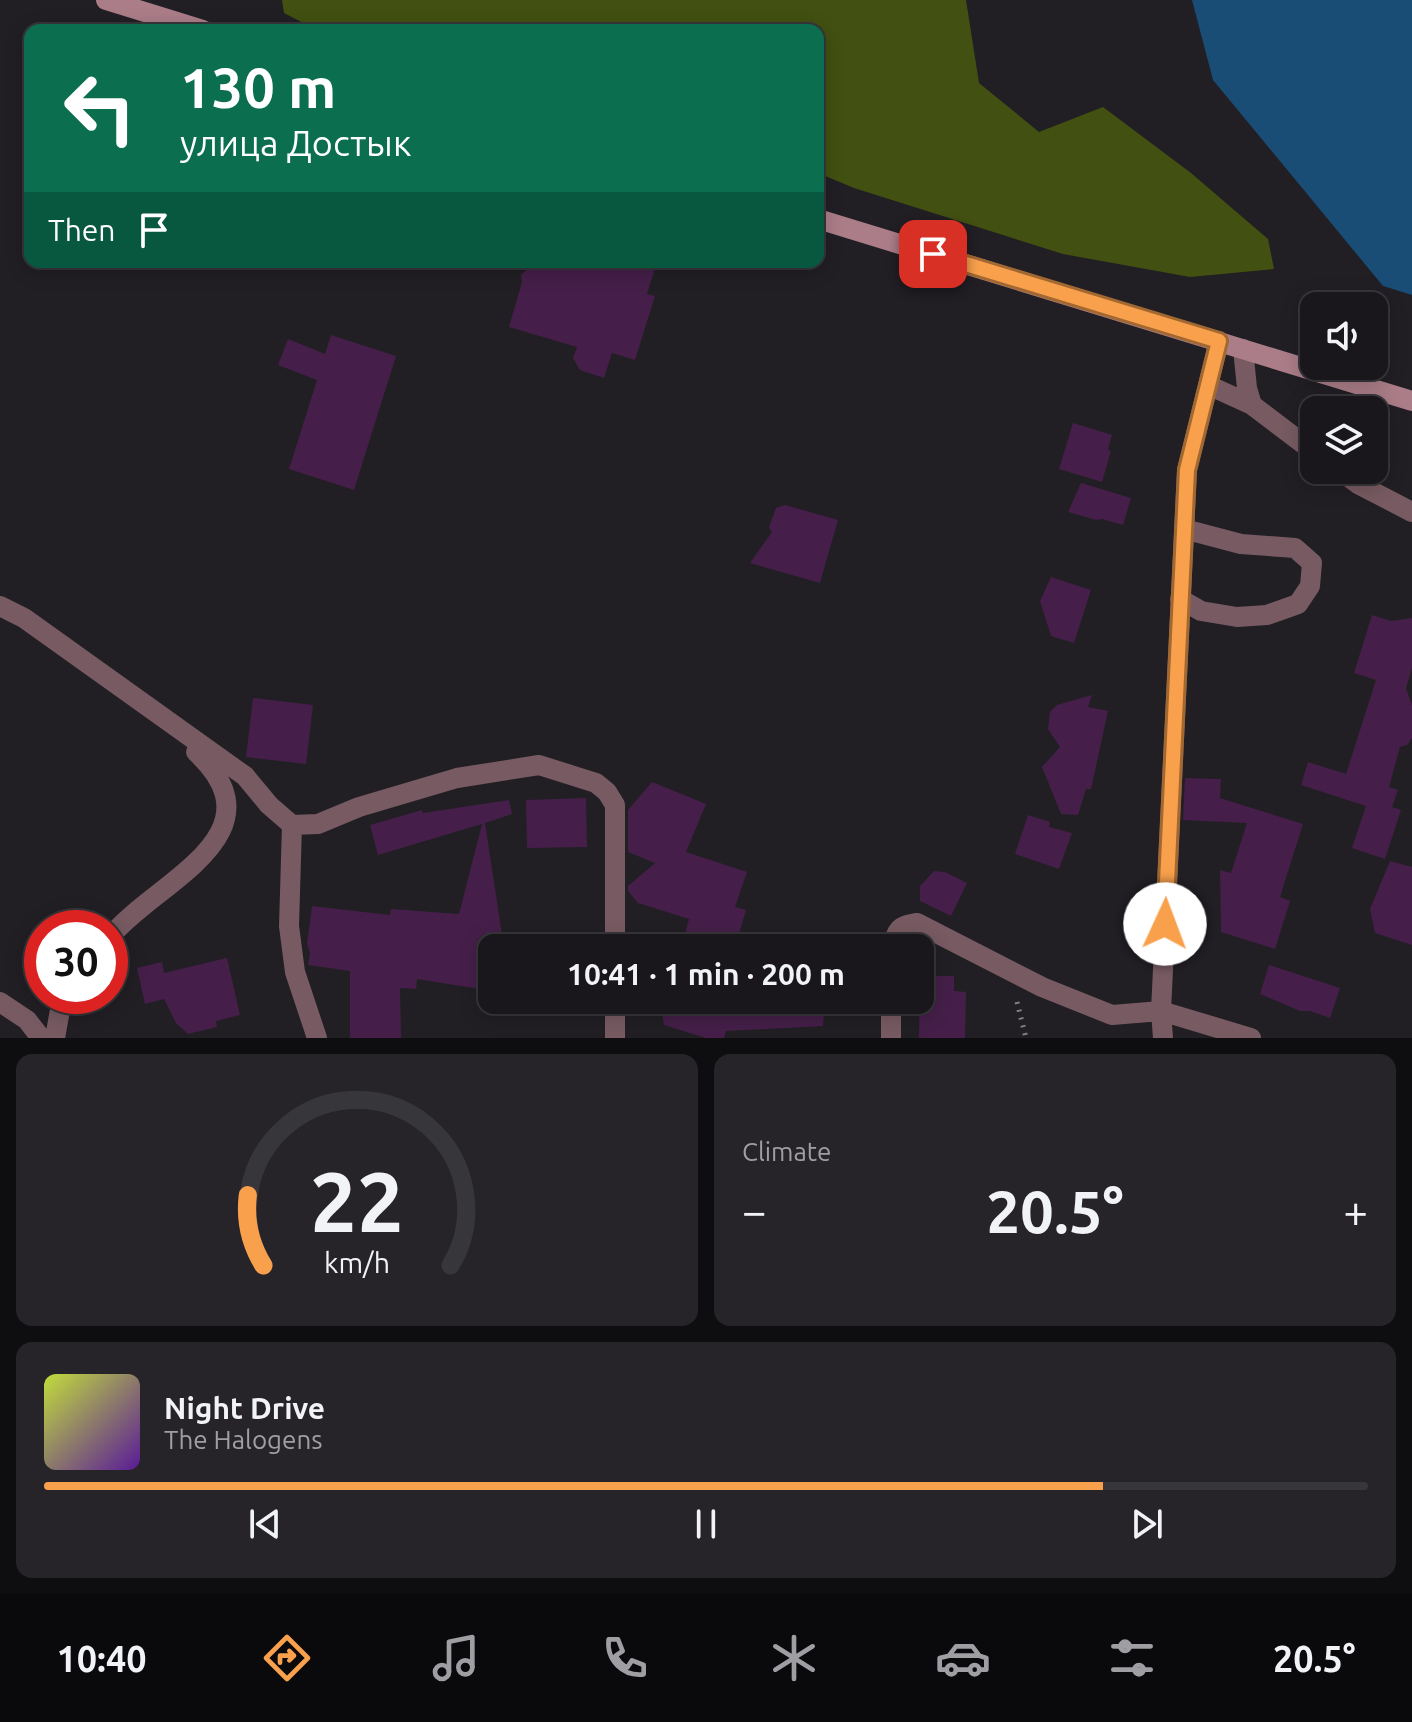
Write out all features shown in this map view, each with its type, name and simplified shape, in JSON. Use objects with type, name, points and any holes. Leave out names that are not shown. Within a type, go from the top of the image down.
[{"type":"main road","points":[[106,0],[184,24]]},
{"type":"main road","points":[[824,221],[1412,401]]},
{"type":"street","points":[[1163,1038],[1161,1011],[1187,470],[1219,341]]},
{"type":"street","points":[[1243,349],[1252,405]]},
{"type":"street","points":[[1208,385],[1252,405],[1300,441]]},
{"type":"street","points":[[1358,484],[1412,512]]},
{"type":"street","points":[[1180,599],[1201,611],[1237,617],[1267,615],[1298,604],[1310,586],[1312,563],[1295,548],[1241,544],[1184,529]]},
{"type":"street","points":[[0,606],[24,618],[245,776],[292,825],[318,824],[387,798],[457,778],[500,770],[539,765],[596,783],[607,792],[615,805],[615,934]]},
{"type":"street","points":[[128,921],[192,866],[224,828],[227,809],[224,792],[209,765],[163,717]]},
{"type":"street","points":[[224,792],[239,790],[261,795]]},
{"type":"street","points":[[292,825],[289,926],[295,972],[317,1038]]},
{"type":"street","points":[[896,934],[903,926],[917,923],[1042,987],[1112,1015],[1161,1011],[1251,1038]]},
{"type":"street","points":[[0,1002],[27,1020],[41,1038]]},
{"type":"street","points":[[55,1038],[59,1014]]},
{"type":"street","points":[[615,1014],[615,1038]]},
{"type":"street","points":[[891,1014],[891,1038]]},
{"type":"green space","points":[[282,0],[966,0],[979,83],[1039,132],[1103,107],[1191,173],[1268,239],[1274,269],[1190,277],[1063,254],[854,188],[824,176],[824,24],[305,24],[284,13]]},
{"type":"water","points":[[1192,0],[1412,0],[1412,295],[1383,286],[1213,80]]},
{"type":"building","points":[[529,268],[655,268],[647,294],[655,296],[635,360],[612,353],[604,378],[580,370],[573,358],[577,347],[509,327],[522,282],[521,275]]},
{"type":"building","points":[[331,335],[396,356],[354,490],[289,469],[317,380],[278,365],[288,339],[325,354]]},
{"type":"building","points":[[1073,423],[1112,435],[1102,482],[1059,469]]},
{"type":"building","points":[[1081,483],[1131,498],[1123,525],[1068,512]]},
{"type":"building","points":[[785,505],[838,520],[820,583],[750,563],[772,532],[769,527],[776,508]]},
{"type":"building","points":[[1051,577],[1091,590],[1074,643],[1051,636],[1040,601]]},
{"type":"building","points":[[1372,615],[1391,621],[1412,618],[1412,668],[1406,688],[1412,705],[1412,738],[1407,745],[1400,747],[1389,787],[1398,790],[1392,807],[1401,810],[1385,859],[1352,848],[1366,806],[1301,785],[1308,762],[1346,774],[1376,680],[1354,673]]},
{"type":"building","points":[[1092,695],[1088,707],[1108,711],[1091,789],[1086,789],[1078,815],[1061,814],[1042,767],[1060,747],[1048,729],[1050,712],[1057,705]]},
{"type":"building","points":[[253,698],[313,705],[306,764],[246,757]]},
{"type":"building","points":[[1185,778],[1221,779],[1220,798],[1303,824],[1280,897],[1290,901],[1275,949],[1221,932],[1220,870],[1231,873],[1247,823],[1183,820]]},
{"type":"building","points":[[652,782],[706,804],[686,852],[747,872],[735,907],[746,910],[739,934],[685,934],[689,919],[638,903],[628,891],[628,886],[655,863],[628,852],[628,810]]},
{"type":"building","points":[[586,798],[587,847],[527,848],[526,800]]},
{"type":"building","points":[[509,800],[512,814],[485,823],[502,934],[478,934],[478,989],[417,979],[416,989],[400,988],[401,1038],[350,1038],[350,971],[308,965],[310,953],[307,944],[312,906],[390,915],[391,909],[459,914],[482,824],[378,855],[370,825],[422,810],[423,813]]},
{"type":"building","points":[[1028,815],[1050,822],[1049,827],[1072,833],[1059,869],[1015,854]]},
{"type":"building","points":[[1390,861],[1412,867],[1412,945],[1375,933],[1370,909]]},
{"type":"building","points":[[934,871],[945,872],[967,883],[951,916],[920,901],[920,886]]},
{"type":"building","points":[[227,958],[240,1015],[216,1021],[217,1027],[188,1034],[176,1023],[164,999],[145,1004],[137,968],[162,962],[164,973]]},
{"type":"building","points":[[1269,965],[1340,988],[1330,1018],[1300,1011],[1260,994]]},
{"type":"building","points":[[934,976],[954,976],[954,991],[966,992],[965,1038],[919,1038],[919,1014],[934,1014]]},
{"type":"building","points":[[662,1014],[824,1014],[823,1026],[726,1031],[724,1038],[706,1038],[664,1025]]},
{"type":"route","points":[[933,254],[1219,341],[1187,470],[1165,924]]}]
